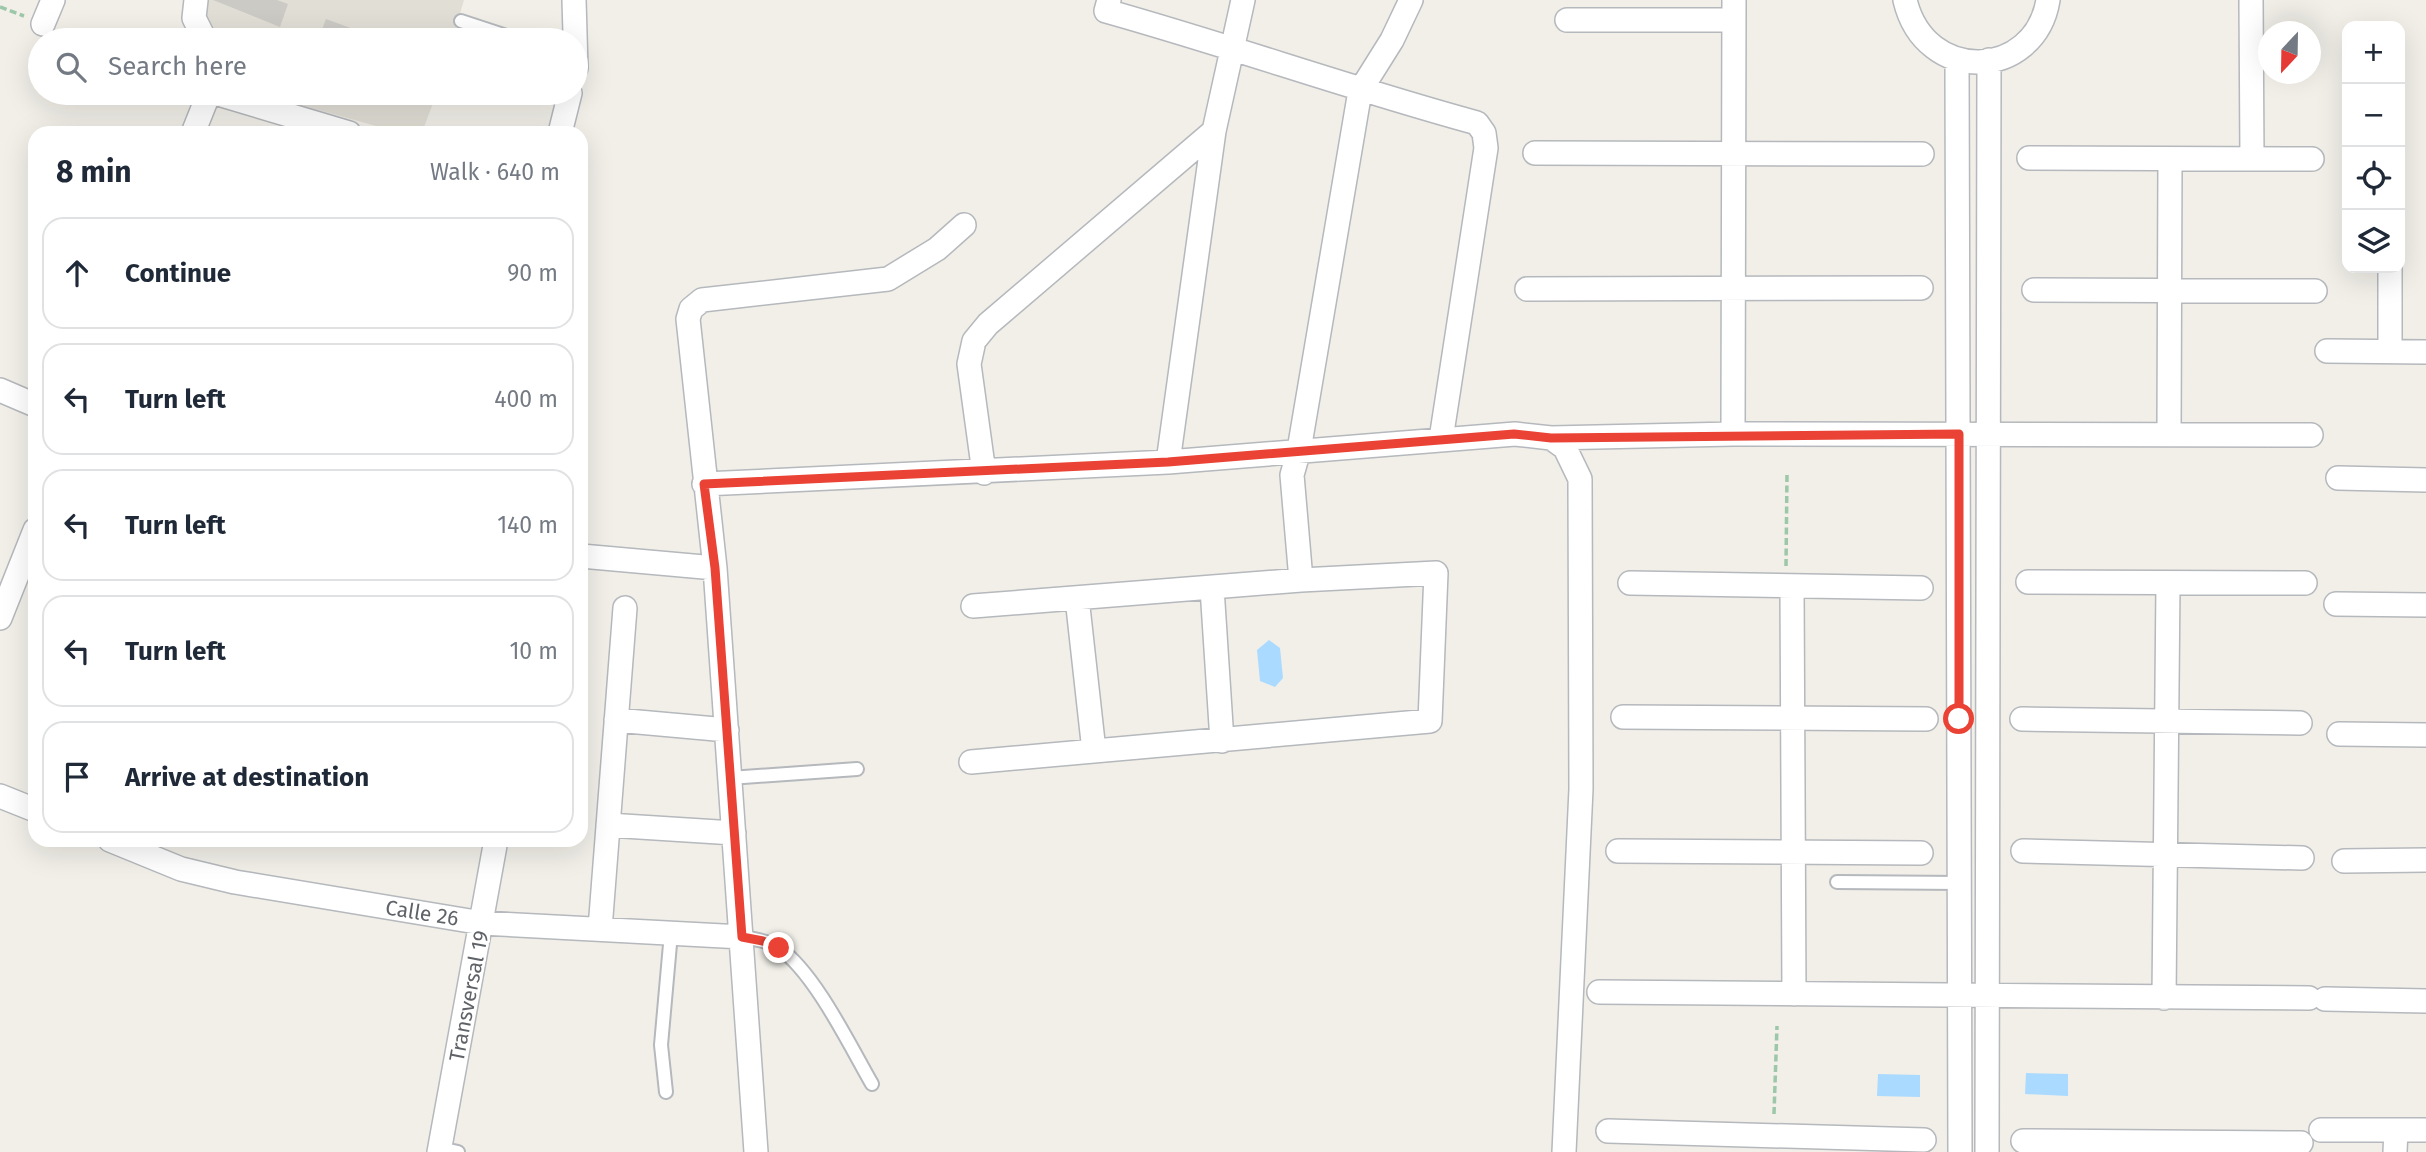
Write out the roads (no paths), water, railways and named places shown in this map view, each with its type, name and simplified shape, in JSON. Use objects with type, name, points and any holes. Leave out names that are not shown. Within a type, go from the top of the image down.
[{"type":"street","points":[[43,24],[53,0]]},
{"type":"street","points":[[195,0],[194,18],[199,28]]},
{"type":"street","points":[[575,0],[575,28]]},
{"type":"street","points":[[1109,0],[1107,11],[1233,47],[1360,91],[1477,123],[1485,133],[1486,148],[1441,439]]},
{"type":"street","points":[[1168,462],[1214,131],[1243,0]]},
{"type":"street","points":[[1301,580],[1292,475],[1300,450],[1360,91],[1392,40],[1411,0]]},
{"type":"street","points":[[1905,0],[1909,19],[1926,42],[1956,62],[2007,56],[2030,39],[2046,15],[2048,0]]},
{"type":"street","points":[[2251,0],[2252,158]]},
{"type":"street","points":[[1567,20],[1734,10],[1733,435]]},
{"type":"street","points":[[1987,1152],[1989,60]]},
{"type":"street","points":[[1956,62],[1960,1152]]},
{"type":"street","points":[[196,126],[204,105]]},
{"type":"street","points":[[255,105],[326,126]]},
{"type":"street","points":[[562,126],[567,105]]},
{"type":"street","points":[[984,473],[969,364],[974,341],[988,324],[1214,131]]},
{"type":"street","points":[[1535,153],[1922,154]]},
{"type":"street","points":[[2029,158],[2312,159]]},
{"type":"street","points":[[2169,434],[2171,159]]},
{"type":"street","points":[[756,1152],[715,568],[688,319],[691,309],[702,300],[888,279],[937,249],[964,225]]},
{"type":"street","points":[[2389,351],[2390,273]]},
{"type":"street","points":[[1527,289],[1922,288]]},
{"type":"street","points":[[2034,290],[2315,291]]},
{"type":"street","points":[[2327,351],[2426,352]]},
{"type":"street","points":[[0,390],[28,402]]},
{"type":"street","points":[[704,484],[984,473],[1168,462],[1514,434],[1551,438],[1959,434],[2311,435]]},
{"type":"street","points":[[1551,438],[1565,448],[1580,479],[1581,789],[1564,1152]]},
{"type":"street","points":[[2338,478],[2426,480]]},
{"type":"street","points":[[0,618],[28,548]]},
{"type":"street","points":[[588,557],[715,568]]},
{"type":"street","points":[[971,762],[1430,721],[1436,573],[1301,580],[973,606]]},
{"type":"street","points":[[2028,582],[2305,583]]},
{"type":"street","points":[[1630,583],[1922,588]]},
{"type":"street","points":[[2164,998],[2168,584]]},
{"type":"street","points":[[1792,587],[1794,994]]},
{"type":"street","points":[[1212,588],[1222,741]]},
{"type":"street","points":[[1077,598],[1094,751]]},
{"type":"street","points":[[2336,604],[2426,605]]},
{"type":"street","points":[[600,929],[625,608]]},
{"type":"street","points":[[1623,717],[1926,719]]},
{"type":"street","points":[[2022,719],[2300,723]]},
{"type":"street","points":[[617,720],[727,730]]},
{"type":"street","points":[[2339,734],[2426,735]]},
{"type":"street","points":[[0,796],[28,807]]},
{"type":"street","points":[[608,825],[734,833]]},
{"type":"street","name":"Calle 26","points":[[127,847],[181,869],[235,882],[482,923],[742,937]]},
{"type":"street","name":"Transversal 19","points":[[446,1151],[495,847]]},
{"type":"street","points":[[1618,851],[1921,853]]},
{"type":"street","points":[[2023,851],[2302,858]]},
{"type":"street","points":[[2344,861],[2426,860]]},
{"type":"street","points":[[1599,992],[2426,1001]]},
{"type":"street","points":[[2321,1130],[2396,1141],[2426,1130]]},
{"type":"street","points":[[1608,1131],[1788,1142],[1924,1140]]},
{"type":"street","points":[[2023,1141],[2165,1146],[2301,1143]]},
{"type":"lane","points":[[461,21],[482,28]]},
{"type":"lane","points":[[730,778],[857,769]]},
{"type":"lane","points":[[1836,882],[1960,883]]},
{"type":"lane","points":[[666,1092],[661,1045],[671,933]]},
{"type":"lane","points":[[742,937],[763,941],[779,948],[800,969],[831,1013],[872,1084]]},
{"type":"water","points":[[1269,640],[1280,648],[1283,678],[1275,687],[1260,681],[1257,650]]},
{"type":"water","points":[[2026,1073],[2068,1074],[2068,1096],[2025,1094]]},
{"type":"water","points":[[1878,1074],[1920,1075],[1920,1097],[1877,1096]]}]
